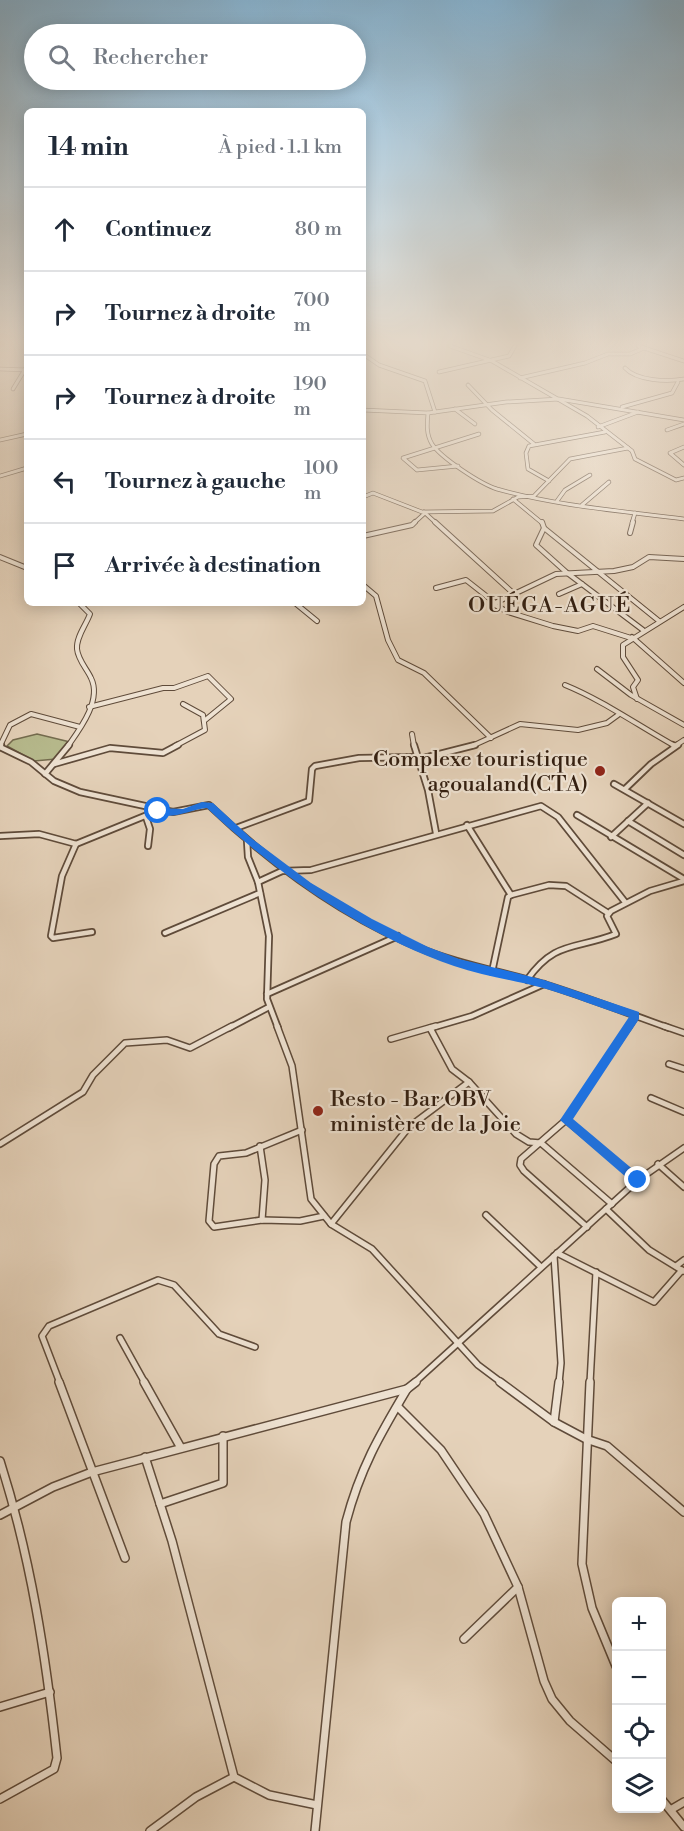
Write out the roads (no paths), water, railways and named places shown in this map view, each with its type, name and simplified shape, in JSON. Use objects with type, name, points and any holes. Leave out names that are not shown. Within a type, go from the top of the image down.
[{"type":"street","points":[[427,431],[433,446],[494,488],[557,501],[684,519]]},
{"type":"street","points":[[519,431],[534,444]]},
{"type":"street","points":[[549,481],[528,469],[526,453],[534,444],[605,432],[632,451],[633,458],[638,461],[676,480],[684,478]]},
{"type":"street","points":[[459,466],[417,470],[403,459],[433,446],[479,434]]},
{"type":"street","points":[[0,440],[24,435]]},
{"type":"street","points":[[684,447],[670,453],[684,465]]},
{"type":"street","points":[[366,496],[373,493],[424,512],[493,511],[513,499],[534,496],[572,458],[628,448]]},
{"type":"street","points":[[0,476],[24,469]]},
{"type":"street","points":[[557,501],[565,489],[590,475]]},
{"type":"street","points":[[582,505],[609,482]]},
{"type":"street","points":[[513,499],[541,520],[544,528],[659,621]]},
{"type":"street","points":[[366,535],[412,525],[424,512]]},
{"type":"street","points":[[424,512],[513,593]]},
{"type":"street","points":[[678,519],[684,512]]},
{"type":"street","points":[[630,533],[635,513]]},
{"type":"street","points":[[544,528],[536,545],[566,572],[643,630]]},
{"type":"street","points":[[0,557],[24,567]]},
{"type":"street","points":[[494,602],[552,575],[633,567],[649,557],[684,559]]},
{"type":"street","points":[[436,588],[466,580],[494,602],[494,607],[500,611],[531,621],[582,631],[593,626],[631,637],[684,683]]},
{"type":"street","points":[[559,594],[582,584]]},
{"type":"street","points":[[366,588],[376,596],[388,640],[398,660],[424,673],[491,738]]},
{"type":"street","points":[[45,774],[73,742],[89,707],[93,683],[78,655],[77,646],[90,614],[82,606]]},
{"type":"street","points":[[299,606],[317,621]]},
{"type":"street","points":[[638,699],[633,687],[638,680],[623,657],[625,652],[623,645],[631,637],[684,607]]},
{"type":"street","points":[[597,669],[638,699],[684,726]]},
{"type":"street","points":[[89,707],[163,688],[174,688],[208,676],[231,699],[217,713],[204,721]]},
{"type":"street","points":[[565,685],[589,695],[618,715],[675,746]]},
{"type":"street","points":[[54,764],[110,748],[163,753],[204,732],[203,715],[183,704]]},
{"type":"street","points":[[80,727],[31,714],[10,725],[0,747],[21,756],[45,774],[80,792],[158,811],[184,812],[202,805],[209,805],[247,840],[307,885],[398,936],[445,958],[544,984],[684,1033]]},
{"type":"street","points":[[236,828],[309,801],[312,768],[315,766],[358,758],[416,758],[468,748],[520,724],[578,729],[607,723],[618,715]]},
{"type":"street","points":[[412,734],[416,758],[428,792],[430,813],[436,833]]},
{"type":"street","points":[[625,789],[684,740]]},
{"type":"street","points":[[614,784],[684,824]]},
{"type":"street","points":[[611,837],[648,803]]},
{"type":"street","points":[[258,882],[287,871],[311,870],[530,807],[550,809],[626,902]]},
{"type":"street","points":[[0,836],[39,834],[76,844],[158,811]]},
{"type":"street","points":[[576,815],[684,880]]},
{"type":"street","points":[[146,817],[150,829],[148,846]]},
{"type":"street","points":[[628,821],[684,855]]},
{"type":"street","points":[[467,825],[511,895]]},
{"type":"street","points":[[247,840],[248,857],[258,882],[269,936],[267,994],[269,1006],[290,1054],[309,1193],[331,1224],[372,1249],[478,1365],[554,1422],[615,1451],[684,1512]]},
{"type":"street","points":[[76,844],[63,867],[51,921],[51,936],[53,938],[92,932]]},
{"type":"street","points":[[307,885],[306,877],[311,870]]},
{"type":"street","points":[[608,913],[626,902],[684,880]]},
{"type":"street","points":[[492,972],[508,897],[511,895],[544,884],[573,887],[608,913],[616,934],[547,954],[538,962],[527,980]]},
{"type":"street","points":[[165,933],[260,893]]},
{"type":"street","points":[[267,994],[398,936]]},
{"type":"street","points":[[391,1039],[472,1016],[544,984]]},
{"type":"street","points":[[0,1144],[83,1092],[93,1075],[125,1043],[167,1040],[190,1048],[269,1006]]},
{"type":"street","points":[[586,1227],[520,1165],[521,1159],[566,1120],[636,1016]]},
{"type":"street","points":[[430,1028],[449,1064],[469,1082],[516,1134],[529,1142],[541,1143],[612,1204]]},
{"type":"street","points":[[669,1064],[684,1069]]},
{"type":"street","points":[[331,1224],[409,1127],[469,1082]]},
{"type":"street","points":[[651,1098],[684,1112]]},
{"type":"street","points":[[566,1120],[638,1180]]},
{"type":"street","points":[[302,1130],[246,1153],[219,1156],[216,1160],[209,1221],[214,1227],[262,1220],[300,1221],[324,1216]]},
{"type":"street","points":[[260,1146],[265,1180],[262,1220]]},
{"type":"street","points":[[315,1831],[346,1522],[356,1483],[368,1455],[407,1389],[638,1180],[684,1148]]},
{"type":"street","points":[[658,1164],[684,1186]]},
{"type":"street","points":[[606,1209],[649,1250],[681,1269]]},
{"type":"street","points":[[486,1215],[541,1267]]},
{"type":"street","points":[[555,1254],[654,1302],[681,1269],[684,1260]]},
{"type":"street","points":[[554,1422],[561,1363],[555,1254]]},
{"type":"street","points":[[596,1272],[581,1547],[582,1577],[588,1601],[612,1657]]},
{"type":"street","points":[[125,1558],[42,1336],[49,1326],[158,1280],[174,1285],[219,1334],[255,1347]]},
{"type":"street","points":[[120,1338],[181,1448]]},
{"type":"street","points":[[0,1515],[15,1506],[92,1472],[407,1389]]},
{"type":"street","points":[[398,1407],[441,1450],[464,1482],[504,1551],[518,1587],[544,1681],[552,1699],[570,1721],[614,1759]]},
{"type":"street","points":[[160,1504],[217,1487],[223,1483],[223,1436]]},
{"type":"street","points":[[146,1457],[172,1541],[234,1777],[269,1795],[317,1805]]},
{"type":"street","points":[[0,1461],[15,1506],[31,1568],[50,1692],[57,1758],[54,1769],[0,1799]]},
{"type":"street","points":[[464,1639],[518,1587]]},
{"type":"street","points":[[0,1707],[50,1692]]},
{"type":"street","points":[[150,1831],[196,1797],[234,1777]]},
{"type":"street","points":[[672,1809],[684,1802]]},
{"type":"street","points":[[666,1804],[684,1827]]},
{"type":"place","name":"Complexe touristique agoualand(CTA)","points":[[600,771]]},
{"type":"place","name":"Resto - Bar OBV ministère de la Joie","points":[[318,1111]]},
{"type":"district","name":"OUÉGA-AGUÉ","points":[[550,604]]}]
